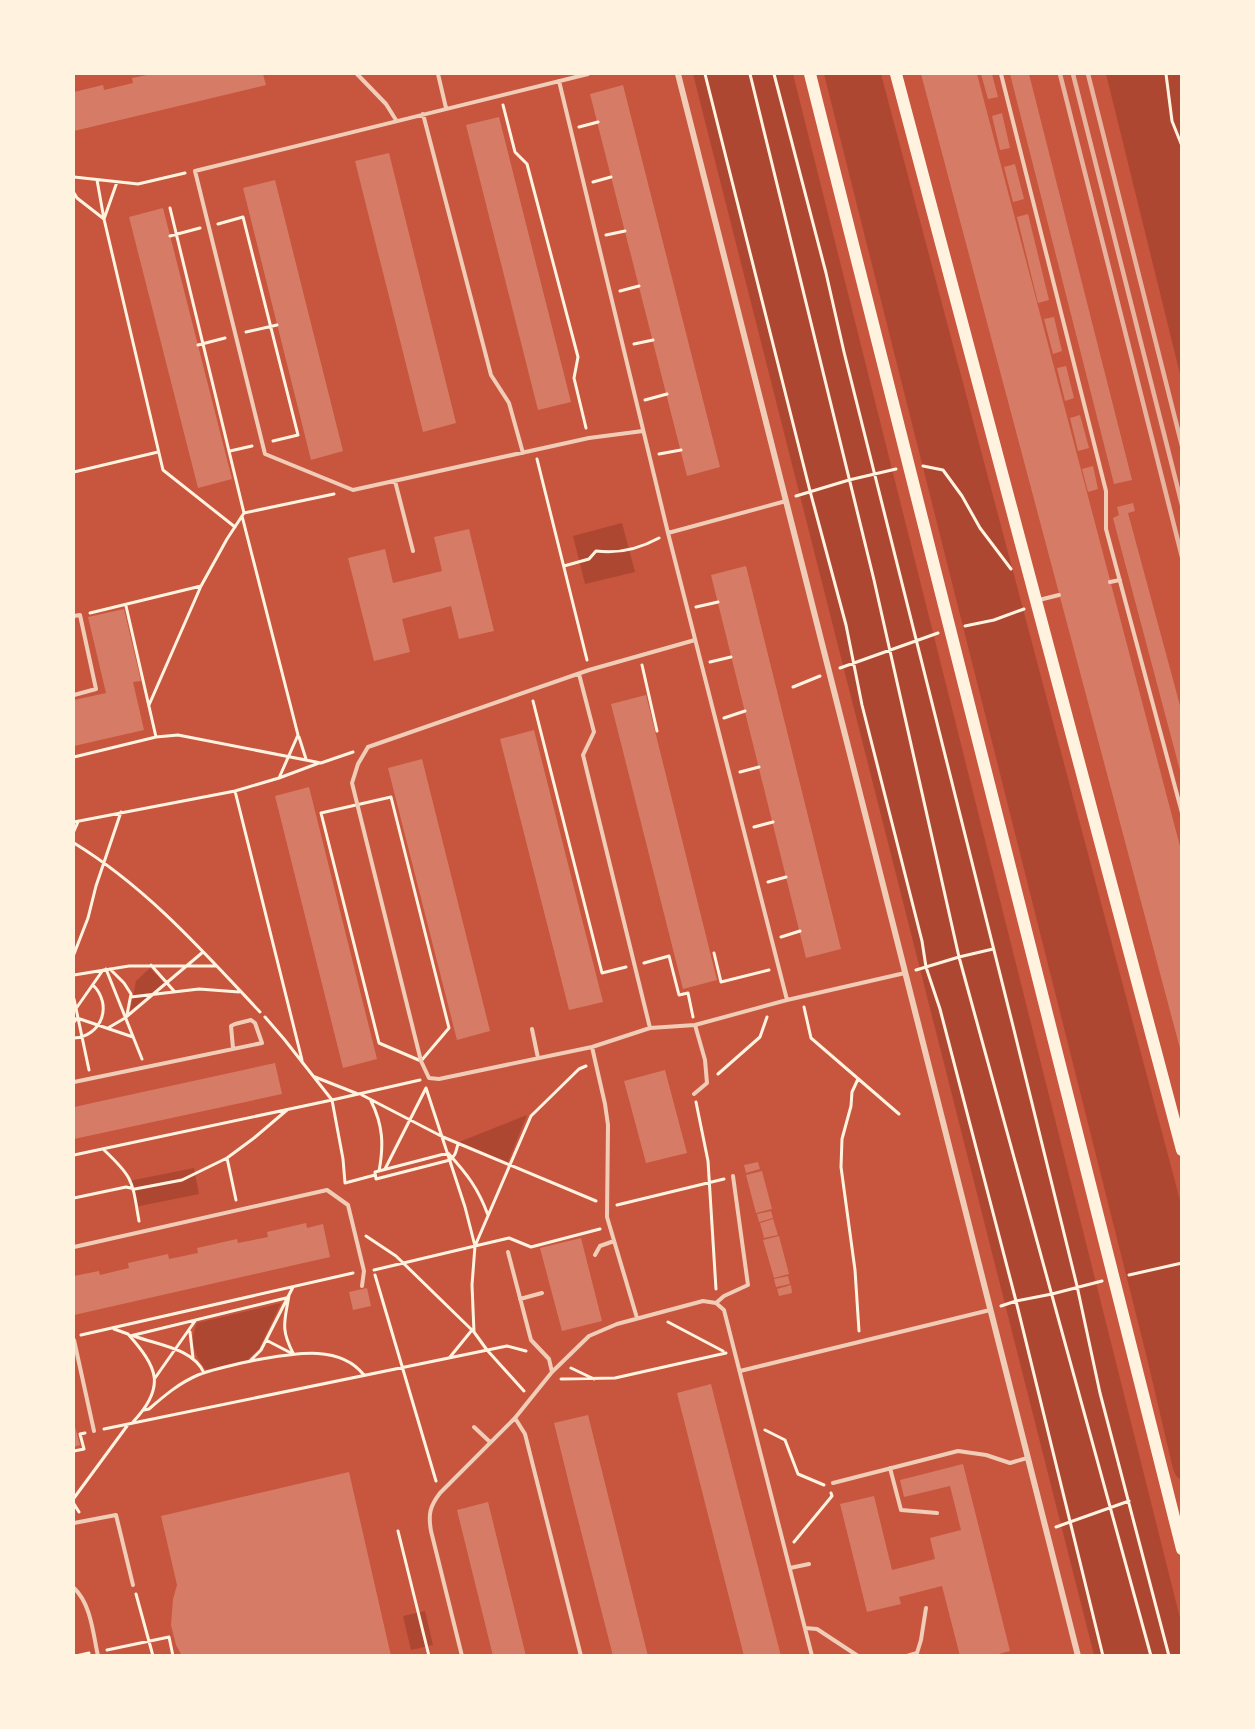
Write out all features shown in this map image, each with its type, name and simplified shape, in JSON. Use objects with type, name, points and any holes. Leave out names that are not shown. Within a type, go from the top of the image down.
[{"type":"main road","points":[[810,74],[1181,1543]]},
{"type":"main road","points":[[896,74],[1182,1150]]},
{"type":"street","points":[[678,74],[1078,1656]]},
{"type":"lane","points":[[357,74],[386,104],[396,120]]},
{"type":"lane","points":[[438,74],[446,108]]},
{"type":"lane","points":[[588,74],[195,171],[265,454],[353,490],[589,438],[644,431]]},
{"type":"lane","points":[[1001,74],[1106,491],[1106,529],[1182,813]]},
{"type":"lane","points":[[559,81],[668,533],[787,1000]]},
{"type":"lane","points":[[423,114],[491,375],[509,403],[523,453]]},
{"type":"lane","points":[[395,481],[413,551]]},
{"type":"lane","points":[[668,533],[786,501]]},
{"type":"lane","points":[[1110,582],[1120,580]]},
{"type":"lane","points":[[1036,601],[1059,595]]},
{"type":"lane","points":[[74,616],[80,615],[96,689],[74,695]]},
{"type":"lane","points":[[695,640],[590,670],[368,747],[358,764],[352,783],[421,1061],[429,1078],[439,1078],[592,1047],[650,1029],[694,1025],[802,996],[905,973]]},
{"type":"lane","points":[[579,674],[594,732],[583,755],[650,1029]]},
{"type":"lane","points":[[74,1082],[262,1042],[255,1023],[251,1020],[231,1026],[233,1048]]},
{"type":"lane","points":[[694,1025],[705,1060],[707,1083],[694,1094]]},
{"type":"lane","points":[[532,1029],[538,1058]]},
{"type":"lane","points":[[592,1047],[608,1125],[607,1205],[610,1227],[637,1318]]},
{"type":"lane","points":[[716,1304],[724,1296],[748,1285],[733,1176]]},
{"type":"lane","points":[[74,1247],[327,1190],[348,1204],[364,1271],[362,1286]]},
{"type":"lane","points":[[595,1256],[600,1246],[614,1241]]},
{"type":"lane","points":[[508,1252],[531,1340],[549,1359],[552,1372]]},
{"type":"lane","points":[[520,1299],[542,1293]]},
{"type":"lane","points":[[462,1656],[429,1519],[431,1504],[515,1418],[552,1372],[581,1343],[600,1330],[703,1301],[716,1304],[724,1310],[812,1656]]},
{"type":"lane","points":[[740,1371],[991,1310]]},
{"type":"lane","points":[[74,1339],[94,1431]]},
{"type":"lane","points":[[515,1418],[525,1434],[581,1656]]},
{"type":"lane","points":[[474,1427],[490,1442]]},
{"type":"lane","points":[[833,1483],[958,1451],[986,1455],[1010,1463],[1028,1458]]},
{"type":"lane","points":[[890,1468],[901,1510],[937,1513]]},
{"type":"lane","points":[[74,1523],[116,1515],[133,1585]]},
{"type":"lane","points":[[790,1568],[809,1564]]},
{"type":"lane","points":[[74,1588],[86,1604],[97,1654]]},
{"type":"lane","points":[[907,1656],[916,1653],[921,1640],[926,1608]]},
{"type":"lane","points":[[805,1628],[817,1629],[858,1656]]},
{"type":"path","points":[[705,74],[846,625],[862,705],[922,941],[926,967],[940,1009],[1016,1300],[1103,1656]]},
{"type":"path","points":[[750,74],[890,650],[959,957],[1151,1656]]},
{"type":"path","points":[[774,74],[826,273],[1013,1026],[1077,1286],[1100,1393],[1169,1656]]},
{"type":"path","points":[[1166,74],[1172,121],[1182,146]]},
{"type":"path","points":[[500,95],[515,152],[527,164],[578,357],[574,378],[589,438]]},
{"type":"path","points":[[570,129],[598,122]]},
{"type":"path","points":[[74,177],[138,184],[195,171]]},
{"type":"path","points":[[584,185],[611,177]]},
{"type":"path","points":[[97,180],[104,219],[163,470],[235,527]]},
{"type":"path","points":[[104,219],[118,182]]},
{"type":"path","points":[[74,193],[77,198],[104,219]]},
{"type":"path","points":[[171,208],[243,514],[306,759]]},
{"type":"path","points":[[170,236],[243,217],[298,435],[230,451]]},
{"type":"path","points":[[597,238],[625,231]]},
{"type":"path","points":[[610,293],[639,286]]},
{"type":"path","points":[[198,345],[277,325]]},
{"type":"path","points":[[623,347],[653,340]]},
{"type":"path","points":[[636,403],[667,394]]},
{"type":"path","points":[[649,456],[681,450]]},
{"type":"path","points":[[535,451],[590,670]]},
{"type":"path","points":[[74,472],[158,452]]},
{"type":"path","points":[[149,705],[201,586],[243,514],[353,490]]},
{"type":"path","points":[[564,566],[589,559],[596,551],[614,553],[644,546],[668,533]]},
{"type":"path","points":[[80,615],[126,606],[201,586]]},
{"type":"path","points":[[792,687],[854,662],[949,629],[1003,617],[1020,611],[1036,601]]},
{"type":"path","points":[[688,610],[718,602]]},
{"type":"path","points":[[126,606],[156,737]]},
{"type":"path","points":[[639,655],[657,731]]},
{"type":"path","points":[[702,664],[731,657]]},
{"type":"path","points":[[531,691],[602,973],[669,956],[679,995],[688,993],[694,1025]]},
{"type":"path","points":[[716,720],[745,711]]},
{"type":"path","points":[[74,757],[156,737],[178,735],[321,763]]},
{"type":"path","points":[[279,778],[298,735]]},
{"type":"path","points":[[74,822],[235,791],[368,747]]},
{"type":"path","points":[[730,775],[759,767]]},
{"type":"path","points":[[235,791],[303,1063]]},
{"type":"path","points":[[74,954],[88,918],[96,886],[121,812]]},
{"type":"path","points":[[74,831],[79,821]]},
{"type":"path","points":[[744,830],[772,822]]},
{"type":"path","points":[[74,843],[105,862],[165,912],[284,1039],[332,1100],[345,1183],[375,1175],[375,1172],[448,1153]]},
{"type":"path","points":[[758,885],[786,877]]},
{"type":"path","points":[[772,940],[800,931]]},
{"type":"path","points":[[905,973],[993,949]]},
{"type":"path","points":[[108,1028],[126,1017],[203,952]]},
{"type":"path","points":[[714,953],[721,982],[779,968]]},
{"type":"path","points":[[74,975],[106,969],[151,965],[217,966]]},
{"type":"path","points":[[151,965],[175,991]]},
{"type":"path","points":[[75,1010],[106,969]]},
{"type":"path","points":[[106,969],[124,983],[132,994],[126,1017]]},
{"type":"path","points":[[106,969],[145,1067]]},
{"type":"path","points":[[74,1038],[88,1035],[99,1025],[104,1004],[93,985]]},
{"type":"path","points":[[131,998],[209,988],[241,992]]},
{"type":"path","points":[[802,996],[811,1038],[899,1114]]},
{"type":"path","points":[[74,999],[91,1079]]},
{"type":"path","points":[[707,1083],[760,1037],[771,1004]]},
{"type":"path","points":[[77,1018],[133,1037]]},
{"type":"path","points":[[74,1022],[77,1018]]},
{"type":"path","points":[[475,1246],[531,1116],[579,1070],[595,1060]]},
{"type":"path","points":[[313,1076],[371,1099],[458,1144],[607,1205],[612,1206],[733,1176]]},
{"type":"path","points":[[74,1155],[429,1078],[385,1170]]},
{"type":"path","points":[[858,1078],[852,1092],[851,1106],[842,1139],[841,1167],[855,1270],[860,1342]]},
{"type":"path","points":[[426,1088],[451,1159],[475,1246],[472,1285],[473,1330],[450,1358]]},
{"type":"path","points":[[694,1094],[708,1161],[716,1304]]},
{"type":"path","points":[[371,1099],[379,1117],[383,1136],[379,1171]]},
{"type":"path","points":[[74,1198],[126,1187],[135,1189],[182,1180],[227,1158],[288,1109]]},
{"type":"path","points":[[375,1175],[376,1179],[451,1159],[456,1154],[458,1144]]},
{"type":"path","points":[[103,1149],[125,1170],[135,1189],[141,1232]]},
{"type":"path","points":[[227,1158],[239,1211]]},
{"type":"path","points":[[451,1159],[472,1179],[488,1216]]},
{"type":"path","points":[[74,1339],[112,1328],[509,1238],[531,1247],[610,1227]]},
{"type":"path","points":[[355,1232],[378,1242],[405,1263],[473,1330],[487,1350],[532,1398]]},
{"type":"path","points":[[991,1310],[1016,1300],[1052,1294],[1077,1286],[1182,1263]]},
{"type":"path","points":[[374,1270],[440,1493]]},
{"type":"path","points":[[248,1362],[258,1354],[293,1287]]},
{"type":"path","points":[[130,1335],[285,1301]]},
{"type":"path","points":[[285,1301],[285,1334],[293,1353]]},
{"type":"path","points":[[654,1314],[727,1353]]},
{"type":"path","points":[[153,1380],[195,1321]]},
{"type":"path","points":[[192,1327],[190,1338],[194,1358]]},
{"type":"path","points":[[112,1328],[194,1358],[204,1373]]},
{"type":"path","points":[[74,1498],[150,1400],[153,1369],[149,1359],[130,1335]]},
{"type":"path","points":[[266,1340],[293,1353]]},
{"type":"path","points":[[74,1451],[84,1449],[80,1434],[487,1350],[511,1346],[549,1359]]},
{"type":"path","points":[[547,1379],[615,1378],[735,1351]]},
{"type":"path","points":[[144,1410],[149,1409],[180,1385],[204,1373],[293,1353],[335,1357],[353,1364],[364,1375]]},
{"type":"path","points":[[560,1364],[594,1379]]},
{"type":"path","points":[[754,1425],[785,1440],[798,1474],[830,1488],[832,1497],[786,1552]]},
{"type":"path","points":[[1046,1530],[1130,1501]]},
{"type":"path","points":[[74,1504],[80,1513]]},
{"type":"path","points":[[398,1531],[429,1656]]},
{"type":"path","points":[[133,1585],[153,1656]]},
{"type":"path","points":[[97,1654],[169,1637],[173,1656]]},
{"type":"shaded area","points":[[693,74],[793,74],[1181,1622],[1181,1655],[1094,1655]]},
{"type":"shaded area","points":[[824,74],[881,74],[1181,1204],[1181,1480],[1173,1469]]},
{"type":"shaded area","points":[[1106,74],[1180,74],[1181,78],[1181,378]]},
{"type":"shaded area","points":[[622,523],[635,572],[585,584],[573,536]]},
{"type":"shaded area","points":[[150,968],[164,983],[130,1011],[136,981]]},
{"type":"shaded area","points":[[527,1115],[508,1162],[459,1142]]},
{"type":"shaded area","points":[[194,1168],[199,1194],[135,1207],[129,1181]]},
{"type":"shaded area","points":[[281,1303],[259,1349],[247,1360],[206,1370],[194,1348],[193,1336],[197,1323]]},
{"type":"shaded area","points":[[425,1611],[433,1645],[411,1650],[403,1616]]},
{"type":"building","points":[[152,74],[263,74],[266,85],[74,131],[74,92],[103,85],[104,90],[133,83],[132,78]]},
{"type":"building","points":[[921,74],[977,74],[1182,854],[1182,1056]]},
{"type":"building","points":[[981,74],[992,74],[998,97],[988,99]]},
{"type":"building","points":[[1010,74],[1029,74],[1132,480],[1114,484]]},
{"type":"building","points":[[623,85],[720,467],[687,476],[590,94]]},
{"type":"building","points":[[1002,113],[1010,148],[1000,150],[992,116]]},
{"type":"building","points":[[499,117],[571,402],[538,410],[466,125]]},
{"type":"building","points":[[389,153],[456,423],[423,432],[355,161]]},
{"type":"building","points":[[1015,164],[1024,199],[1013,202],[1004,167]]},
{"type":"building","points":[[275,180],[343,451],[311,460],[243,188]]},
{"type":"building","points":[[163,208],[232,479],[198,488],[129,217]]},
{"type":"building","points":[[1028,214],[1049,300],[1038,303],[1017,217]]},
{"type":"building","points":[[1054,317],[1062,351],[1053,354],[1044,319]]},
{"type":"building","points":[[1066,366],[1074,398],[1065,401],[1057,368]]},
{"type":"building","points":[[1080,415],[1089,448],[1078,451],[1070,418]]},
{"type":"building","points":[[1093,466],[1098,489],[1088,492],[1082,469]]},
{"type":"building","points":[[1133,503],[1135,511],[1128,513],[1182,713],[1182,778],[1113,518],[1119,515],[1117,507]]},
{"type":"building","points":[[469,529],[494,631],[459,639],[451,606],[402,619],[410,652],[374,661],[348,558],[385,549],[393,583],[442,571],[434,537]]},
{"type":"building","points":[[746,566],[841,949],[806,958],[711,575]]},
{"type":"building","points":[[124,609],[141,681],[133,682],[144,730],[74,746],[74,700],[106,693],[88,617]]},
{"type":"building","points":[[646,695],[717,980],[683,989],[611,704]]},
{"type":"building","points":[[534,730],[603,1002],[569,1010],[500,739]]},
{"type":"building","points":[[422,759],[490,1031],[457,1040],[388,768]]},
{"type":"building","points":[[309,787],[377,1059],[343,1068],[275,796]]},
{"type":"building","points":[[275,1063],[282,1094],[74,1139],[74,1107]]},
{"type":"building","points":[[665,1070],[687,1153],[646,1163],[624,1081]]},
{"type":"building","points":[[758,1162],[760,1169],[746,1173],[744,1165]]},
{"type":"building","points":[[762,1171],[772,1209],[756,1213],[746,1175]]},
{"type":"building","points":[[771,1211],[773,1218],[759,1222],[757,1214]]},
{"type":"building","points":[[773,1219],[778,1235],[764,1238],[760,1223]]},
{"type":"building","points":[[306,1223],[307,1228],[323,1224],[330,1257],[74,1315],[74,1276],[99,1271],[100,1275],[129,1268],[128,1263],[168,1254],[169,1259],[198,1253],[197,1248],[237,1239],[238,1243],[268,1237],[267,1232]]},
{"type":"building","points":[[779,1236],[789,1274],[774,1278],[763,1240]]},
{"type":"building","points":[[581,1238],[602,1321],[562,1331],[540,1248]]},
{"type":"building","points":[[788,1276],[790,1284],[776,1287],[774,1279]]},
{"type":"building","points":[[791,1285],[792,1293],[779,1296],[777,1289]]},
{"type":"building","points":[[367,1288],[371,1306],[353,1310],[349,1292]]},
{"type":"building","points":[[711,1384],[781,1656],[744,1656],[677,1393]]},
{"type":"building","points":[[588,1415],[648,1656],[613,1656],[574,1504],[554,1423]]},
{"type":"building","points":[[74,1423],[80,1445],[74,1447]]},
{"type":"building","points":[[963,1464],[1010,1651],[991,1656],[960,1656],[942,1586],[899,1597],[901,1604],[867,1612],[840,1504],[874,1496],[892,1570],[935,1559],[930,1538],[961,1530],[950,1486],[904,1497],[900,1480]]},
{"type":"building","points":[[349,1472],[391,1656],[182,1656],[176,1645],[171,1625],[173,1599],[177,1585],[161,1516]]},
{"type":"building","points":[[488,1502],[526,1656],[493,1656],[457,1510]]},
{"type":"railway","points":[[1060,74],[1182,557]]},
{"type":"railway","points":[[1073,74],[1182,505]]},
{"type":"railway","points":[[1088,74],[1182,446]]}]
